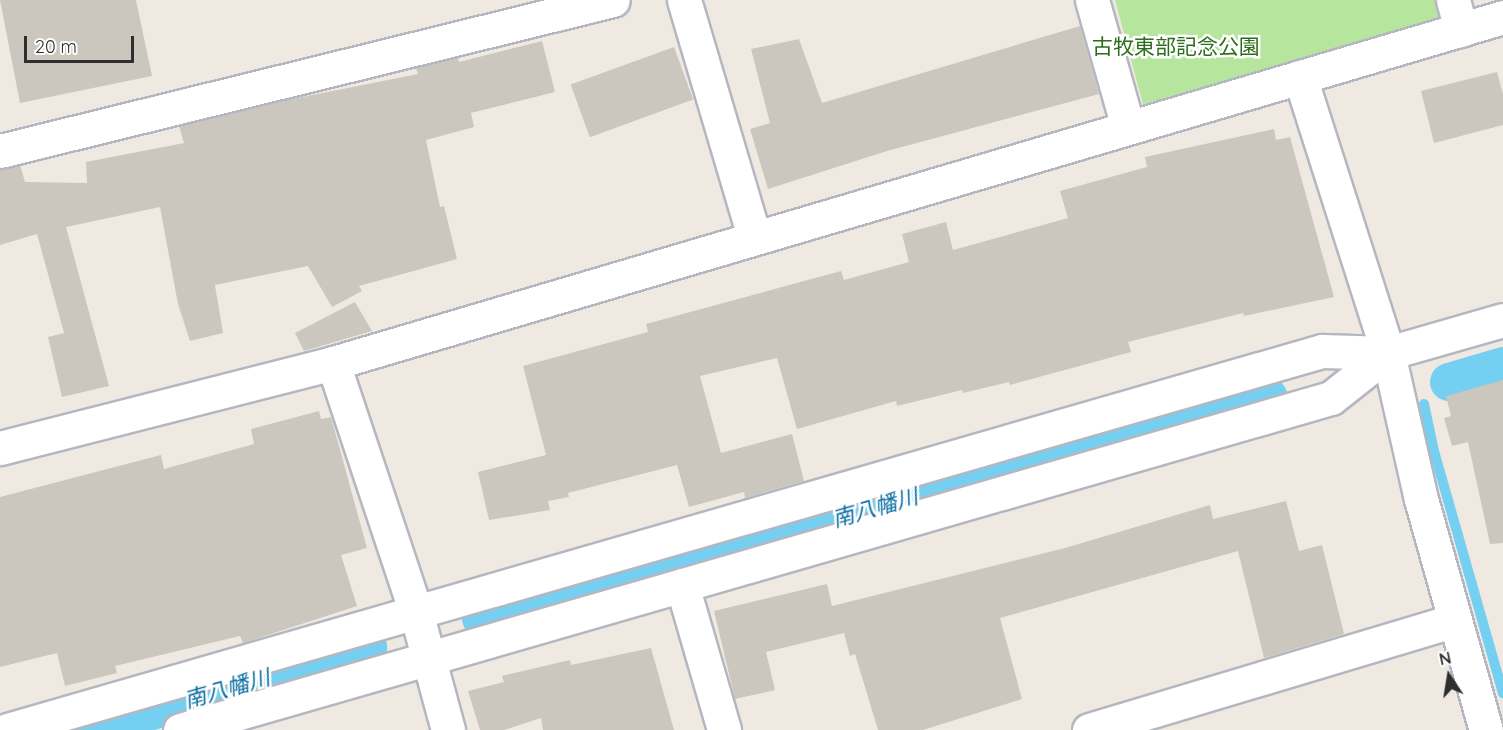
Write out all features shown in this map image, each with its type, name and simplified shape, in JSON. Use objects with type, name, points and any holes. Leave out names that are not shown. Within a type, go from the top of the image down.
[{"type":"street","points":[[0,152],[613,0]]},
{"type":"street","points":[[684,0],[754,237]]},
{"type":"street","points":[[1092,0],[1128,127]]},
{"type":"street","points":[[0,448],[333,363],[1300,77],[1457,15],[1503,17]]},
{"type":"street","points":[[1300,77],[1388,353],[1421,499],[1486,730]]},
{"type":"street","points":[[7,730],[1322,351],[1388,353],[1503,320]]},
{"type":"street","points":[[180,730],[1331,398],[1388,353]]},
{"type":"street","points":[[333,363],[416,612],[448,730]]},
{"type":"street","points":[[682,585],[724,730]]},
{"type":"street","points":[[1089,730],[1455,620]]},
{"type":"green space","name":"古牧東部記念公園","points":[[1115,0],[1441,0],[1447,21],[1143,104]]},
{"type":"building","points":[[0,0],[136,0],[152,76],[20,103]]},
{"type":"building","points":[[1080,26],[1099,94],[887,151],[768,189],[750,129],[770,123],[751,49],[799,39],[822,103]]},
{"type":"building","points":[[542,41],[555,92],[471,113],[474,127],[426,140],[440,207],[444,206],[457,259],[359,286],[362,291],[332,307],[308,266],[215,285],[223,333],[190,341],[178,304],[160,207],[66,227],[109,386],[62,397],[48,337],[64,333],[37,234],[0,245],[0,169],[20,165],[25,182],[87,183],[86,162],[184,143],[179,126],[287,100],[418,74],[416,68],[458,57],[459,62]]},
{"type":"building","points":[[674,47],[693,100],[590,137],[571,85]]},
{"type":"building","points":[[1497,72],[1503,94],[1503,125],[1434,143],[1421,91]]},
{"type":"building","points":[[1274,129],[1276,140],[1290,137],[1334,297],[1244,316],[1243,313],[1128,342],[1131,352],[1010,385],[1009,382],[963,393],[962,390],[897,406],[896,401],[797,429],[777,358],[700,376],[721,453],[792,434],[804,481],[745,498],[744,492],[689,507],[677,465],[568,493],[569,497],[548,501],[550,510],[489,520],[478,472],[546,455],[523,366],[648,332],[646,324],[841,271],[844,280],[909,262],[902,234],[946,222],[953,250],[1068,218],[1060,191],[1147,167],[1145,157]]},
{"type":"building","points":[[355,302],[372,331],[304,351],[295,333]]},
{"type":"building","points":[[1503,380],[1503,543],[1490,544],[1468,442],[1452,446],[1444,418],[1451,416],[1446,396]]},
{"type":"building","points":[[319,411],[321,419],[331,417],[367,548],[341,555],[357,606],[243,643],[240,636],[115,666],[117,673],[65,686],[57,653],[0,667],[0,497],[161,455],[164,469],[254,444],[251,429]]},
{"type":"building","points":[[1286,501],[1299,551],[1322,545],[1344,634],[1264,658],[1238,551],[1000,618],[1022,699],[923,730],[878,730],[855,654],[850,656],[844,633],[766,652],[775,690],[735,699],[714,611],[827,584],[832,606],[1065,548],[1210,505],[1213,519]]},
{"type":"building","points":[[651,648],[674,730],[543,730],[541,718],[504,730],[480,730],[468,691],[504,682],[502,676],[570,660],[571,665]]},
{"type":"waterway","name":"南八幡川","points":[[1449,382],[1503,366]]},
{"type":"waterway","name":"南八幡川","points":[[481,618],[1269,397]]},
{"type":"waterway","points":[[1424,404],[1434,451],[1503,693]]},
{"type":"waterway","name":"南八幡川","points":[[87,730],[368,648]]}]
